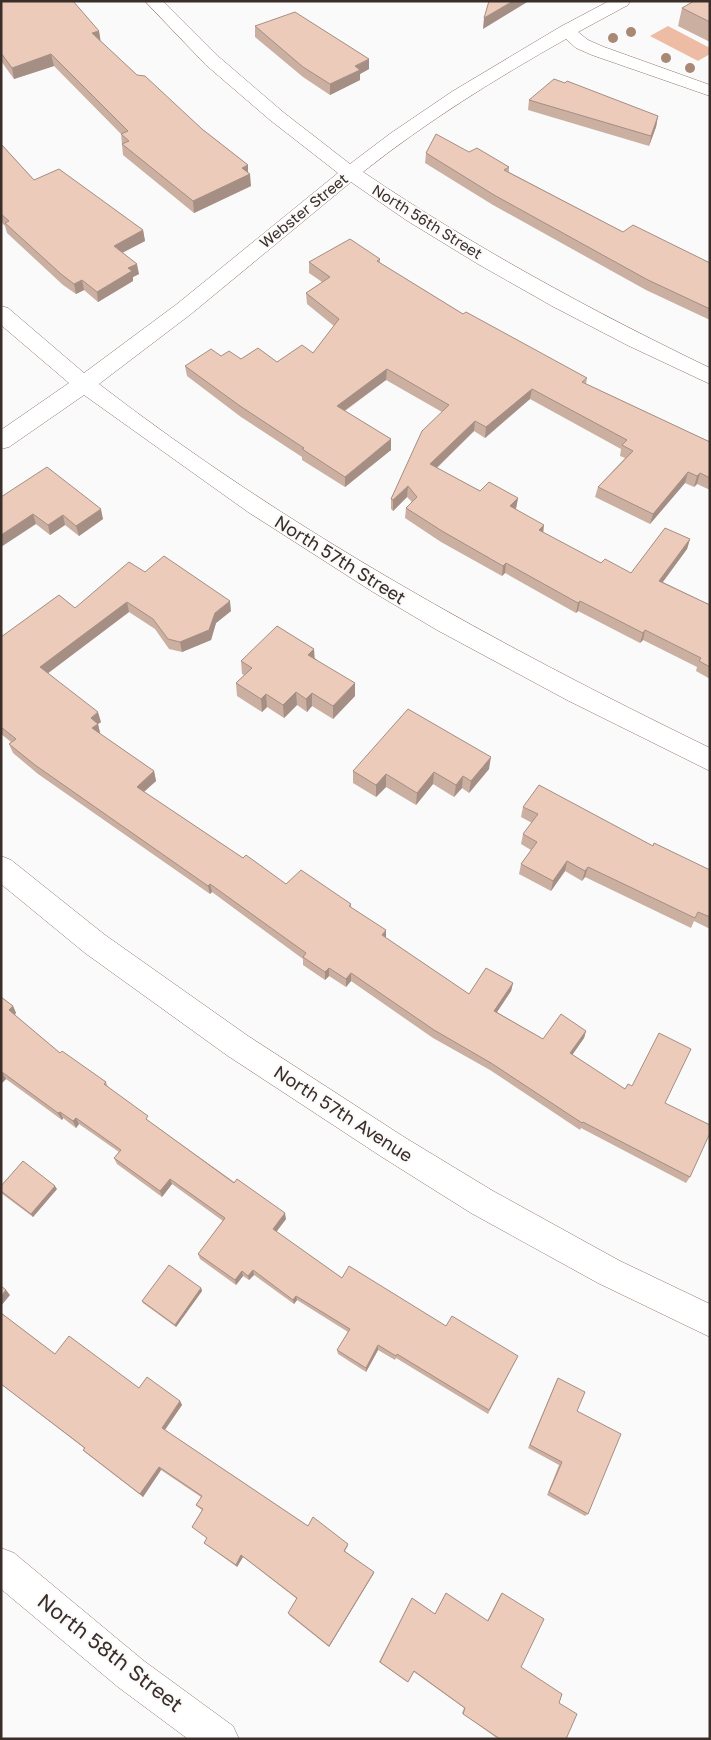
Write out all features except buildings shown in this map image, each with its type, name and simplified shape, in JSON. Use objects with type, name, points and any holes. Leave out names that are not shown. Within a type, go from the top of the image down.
[{"type":"street","name":"North 56th Street","points":[[152,1],[197,47],[270,111],[351,173],[460,244],[521,280],[602,324],[710,378]]},
{"type":"street","name":"Webster Street","points":[[1,441],[84,384],[183,310],[369,158],[458,96],[516,60],[622,1]]},
{"type":"street","points":[[566,31],[582,44],[598,52],[710,90]]},
{"type":"street","name":"North 57th Street","points":[[1,313],[60,366],[108,404],[246,501],[343,564],[441,622],[527,669],[710,760]]},
{"type":"street","name":"North 57th Avenue","points":[[1,868],[111,956],[238,1046],[392,1147],[482,1202],[592,1262],[710,1322]]},
{"type":"street","name":"North 58th Street","points":[[1,1566],[131,1674],[220,1739]]},
{"type":"shaded area","points":[[668,26],[710,48],[710,54],[698,61],[650,36]]}]
